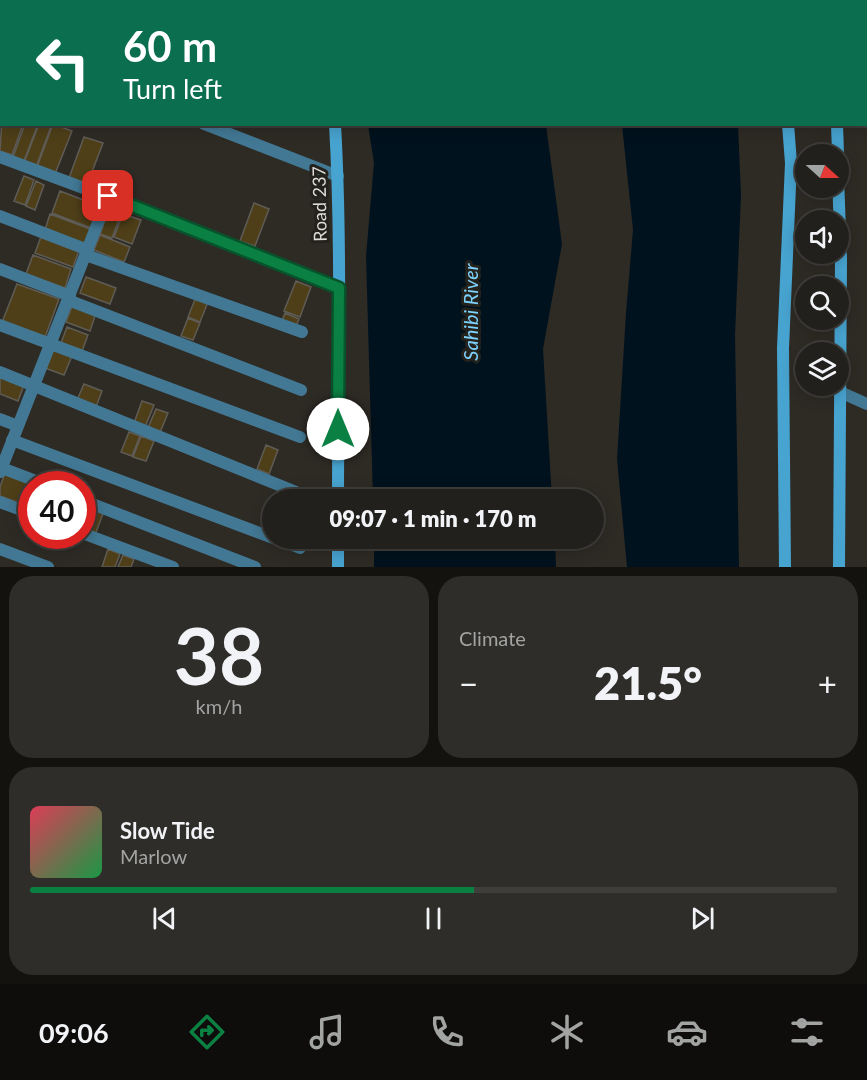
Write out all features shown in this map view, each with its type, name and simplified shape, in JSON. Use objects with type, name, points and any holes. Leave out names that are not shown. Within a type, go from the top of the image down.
[{"type":"street","points":[[209,126],[338,176]]},
{"type":"street","name":"Road 237","points":[[335,126],[339,288],[338,489]]},
{"type":"street","points":[[785,567],[783,348],[791,163],[788,126]]},
{"type":"street","points":[[837,126],[838,144]]},
{"type":"street","points":[[0,157],[108,196],[339,288]]},
{"type":"street","points":[[18,476],[1,470],[108,196]]},
{"type":"street","points":[[838,198],[840,342]]},
{"type":"street","points":[[0,216],[87,252],[302,332]]},
{"type":"street","points":[[0,269],[301,390]]},
{"type":"street","points":[[0,325],[300,437]]},
{"type":"street","points":[[0,372],[289,489]]},
{"type":"street","points":[[839,567],[840,396]]},
{"type":"street","points":[[849,396],[867,404]]},
{"type":"street","points":[[0,419],[18,426]]},
{"type":"street","points":[[12,440],[262,534]]},
{"type":"street","points":[[0,502],[18,509]]},
{"type":"street","points":[[96,505],[255,567]]},
{"type":"street","points":[[96,538],[173,567]]},
{"type":"street","points":[[0,549],[48,567]]},
{"type":"street","points":[[338,549],[338,567]]},
{"type":"water","name":"Sahibi River","points":[[368,126],[546,126],[562,244],[543,349],[551,489],[373,489],[366,256],[374,163]]},
{"type":"water","points":[[622,126],[738,126],[741,195],[735,335],[739,567],[627,567],[617,459],[633,230]]},
{"type":"water","points":[[374,549],[555,549],[556,567],[374,567]]},
{"type":"building","points":[[2,126],[22,126],[12,155],[0,151]]},
{"type":"building","points":[[24,126],[37,126],[24,161],[13,157]]},
{"type":"building","points":[[38,126],[51,126],[36,167],[24,163]]},
{"type":"building","points":[[52,126],[72,131],[55,174],[37,167]]},
{"type":"building","points":[[84,137],[103,143],[87,185],[69,178]]},
{"type":"building","points":[[24,176],[34,180],[25,205],[14,201]]},
{"type":"building","points":[[36,181],[44,185],[35,210],[26,206]]},
{"type":"building","points":[[60,191],[99,206],[91,228],[52,213]]},
{"type":"building","points":[[254,203],[269,209],[255,246],[240,241]]},
{"type":"building","points":[[109,210],[121,214],[112,238],[100,234]]},
{"type":"building","points":[[50,214],[90,229],[84,247],[44,233]]},
{"type":"building","points":[[123,214],[141,220],[132,244],[114,237]]},
{"type":"building","points":[[42,234],[80,248],[73,267],[35,253]]},
{"type":"building","points":[[100,235],[130,247],[124,262],[94,250]]},
{"type":"building","points":[[33,255],[71,269],[65,288],[26,274]]},
{"type":"building","points":[[86,277],[116,288],[110,304],[80,293]]},
{"type":"building","points":[[296,281],[311,287],[300,317],[284,311]]},
{"type":"building","points":[[17,284],[59,299],[44,340],[1,325]]},
{"type":"building","points":[[196,297],[208,302],[200,322],[188,317]]},
{"type":"building","points":[[73,304],[96,313],[90,331],[66,322]]},
{"type":"building","points":[[285,313],[299,319],[295,329],[281,323]]},
{"type":"building","points":[[188,318],[200,323],[193,340],[181,336]]},
{"type":"building","points":[[67,327],[88,335],[82,351],[61,343]]},
{"type":"building","points":[[53,348],[72,356],[64,375],[45,368]]},
{"type":"building","points":[[0,376],[24,385],[18,401],[0,394]]},
{"type":"building","points":[[84,384],[102,391],[96,407],[77,400]]},
{"type":"building","points":[[142,401],[154,405],[145,427],[134,423]]},
{"type":"building","points":[[156,409],[168,413],[159,435],[147,430]]},
{"type":"building","points":[[129,432],[140,436],[132,456],[121,452]]},
{"type":"building","points":[[141,436],[154,441],[146,461],[133,457]]},
{"type":"building","points":[[266,445],[278,450],[269,474],[257,469]]},
{"type":"building","points":[[5,473],[18,478],[18,503],[0,496],[0,487]]},
{"type":"building","points":[[96,508],[104,511],[96,532]]},
{"type":"building","points":[[108,549],[120,554],[115,567],[102,567]]},
{"type":"building","points":[[123,555],[134,559],[131,567],[118,567]]},
{"type":"route","points":[[108,196],[339,288],[338,429]]}]
